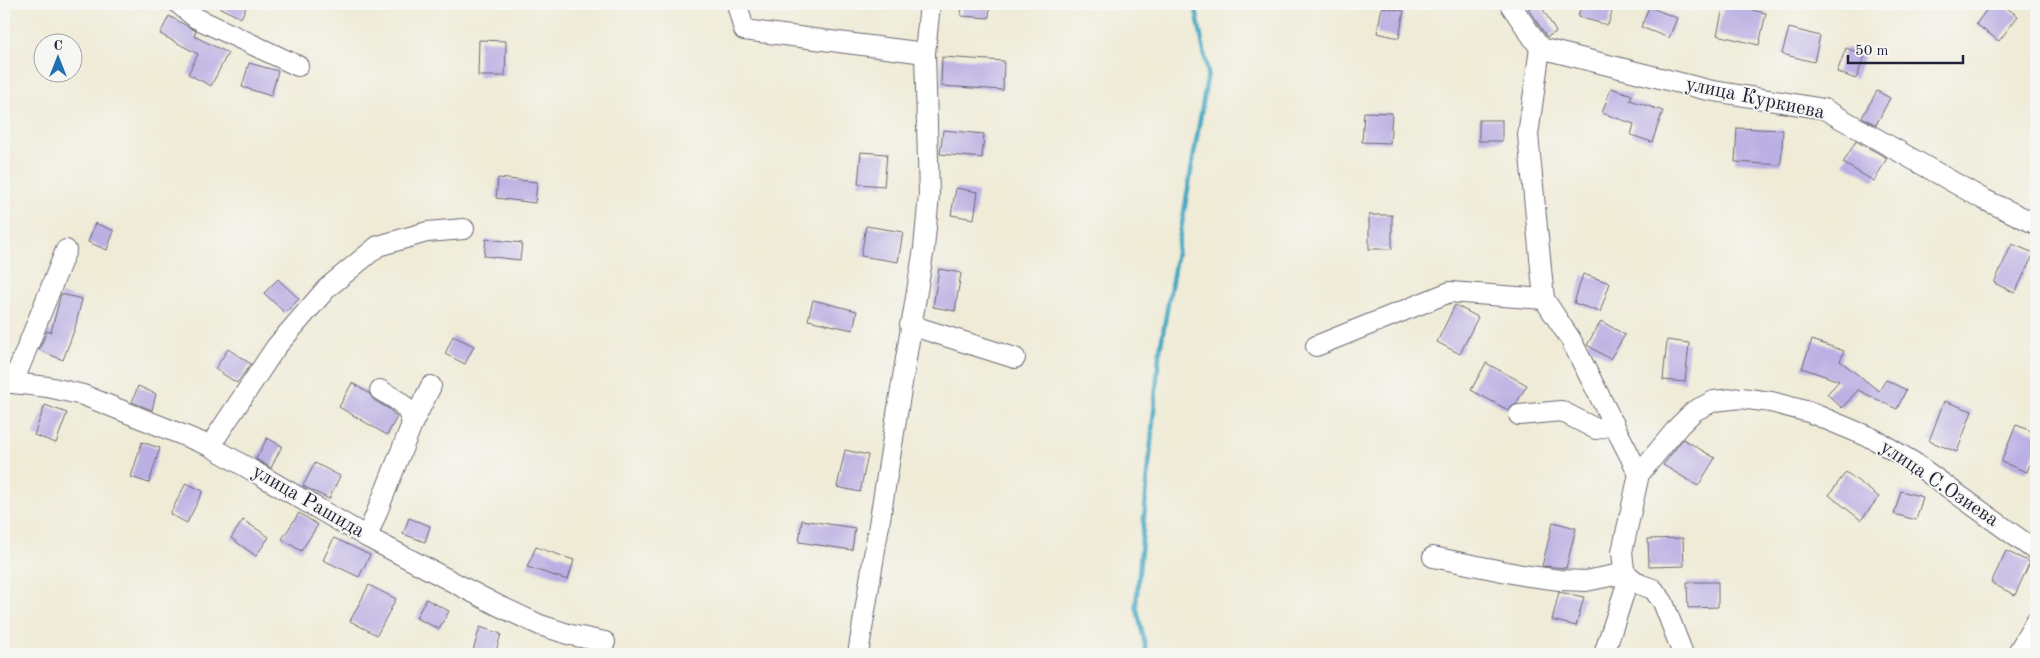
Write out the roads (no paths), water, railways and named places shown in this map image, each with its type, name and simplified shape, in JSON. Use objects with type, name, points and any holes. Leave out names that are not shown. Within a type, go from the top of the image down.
[{"type":"street","points":[[179,4],[196,18],[298,66]]},
{"type":"street","points":[[737,4],[744,30],[925,53]]},
{"type":"street","points":[[858,654],[924,248],[929,196],[925,53],[930,4]]},
{"type":"street","points":[[1510,4],[1540,48],[1528,135],[1544,299],[1570,340],[1639,474]]},
{"type":"street","name":"улица Куркиева","points":[[1540,48],[1708,90],[1824,109],[1983,199],[2036,224]]},
{"type":"street","points":[[210,446],[276,347],[326,288],[378,246],[427,232],[464,229]]},
{"type":"street","points":[[8,382],[66,250]]},
{"type":"street","points":[[1316,346],[1450,292],[1544,299]]},
{"type":"street","points":[[910,325],[1015,358]]},
{"type":"street","name":"улица Рашида","points":[[8,382],[48,387],[83,395],[210,446],[368,537],[497,605],[571,635],[605,642]]},
{"type":"street","points":[[368,537],[412,424],[431,386]]},
{"type":"street","points":[[380,390],[405,406],[410,413],[412,424]]},
{"type":"street","name":"улица С.Озиева","points":[[1604,654],[1626,587],[1622,552],[1639,474],[1679,426],[1700,407],[1714,401],[1731,399],[1764,400],[1809,412],[1852,429],[1895,450],[2036,551]]},
{"type":"street","points":[[1519,415],[1561,411],[1596,429],[1614,424]]},
{"type":"street","points":[[1433,557],[1522,575],[1560,580],[1586,581],[1625,573],[1639,584],[1654,590],[1663,602],[1683,654]]},
{"type":"street","points":[[2017,654],[2036,621]]},
{"type":"waterway","points":[[1147,654],[1136,605],[1159,356],[1208,73],[1195,4]]}]
